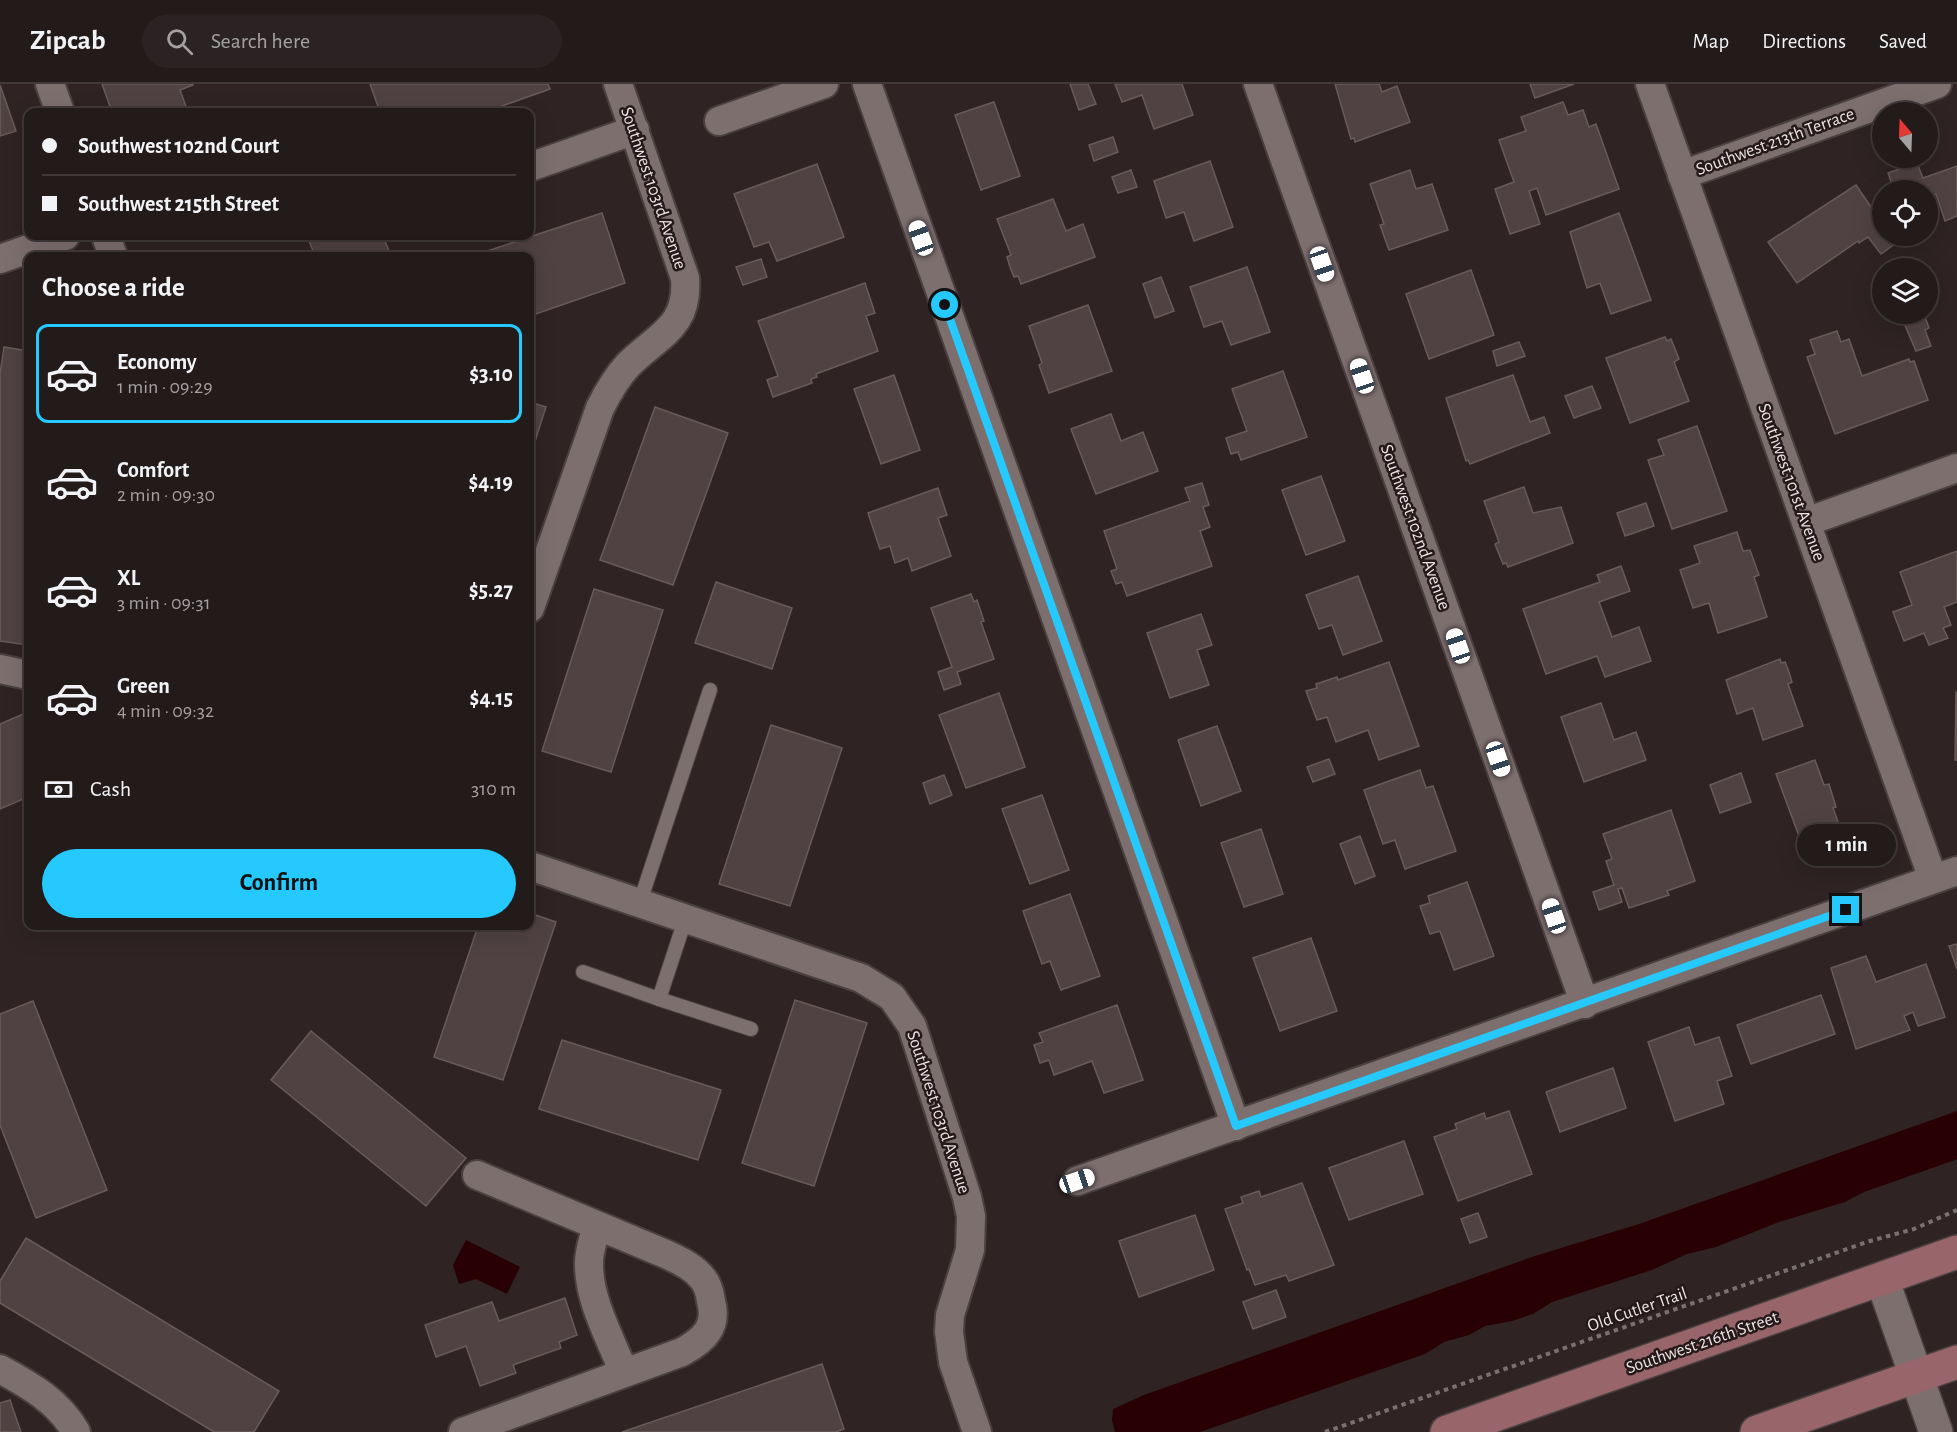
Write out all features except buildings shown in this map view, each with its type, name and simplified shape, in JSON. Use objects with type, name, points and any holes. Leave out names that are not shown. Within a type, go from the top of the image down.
[{"type":"main road","name":"Southwest 216th Street","points":[[1447,1432],[1957,1252]]},
{"type":"main road","points":[[1757,1432],[1957,1362]]},
{"type":"street","points":[[50,84],[59,108]]},
{"type":"street","name":"Southwest 103rd Avenue","points":[[534,590],[542,553],[593,422],[612,385],[628,366],[672,326],[683,309],[685,278],[618,84]]},
{"type":"street","points":[[718,121],[824,84]]},
{"type":"street","points":[[867,84],[1236,1126]]},
{"type":"street","name":"Southwest 102nd Avenue","points":[[1258,84],[1585,1004]]},
{"type":"street","name":"Southwest 101st Avenue","points":[[1650,84],[1806,522],[1945,875]]},
{"type":"street","name":"Southwest 213th Terrace","points":[[1682,175],[1937,84]]},
{"type":"street","points":[[534,166],[635,130]]},
{"type":"street","points":[[0,259],[54,240]]},
{"type":"street","points":[[1806,522],[1957,468]]},
{"type":"street","points":[[0,669],[24,674]]},
{"type":"street","name":"Southwest 103rd Avenue","points":[[534,867],[639,905],[861,978],[892,997],[912,1026],[971,1216],[970,1250],[950,1315],[949,1332],[953,1362],[977,1432]]},
{"type":"street","points":[[1077,1181],[1585,1004],[1945,875]]},
{"type":"street","points":[[463,1432],[699,1343],[712,1327],[715,1314],[704,1279],[691,1267],[668,1255],[477,1175]]},
{"type":"street","points":[[597,1226],[589,1259],[589,1274],[597,1304],[624,1373]]},
{"type":"street","points":[[1882,1279],[1936,1432]]},
{"type":"street","points":[[0,1368],[53,1402],[76,1432]]},
{"type":"lane","points":[[639,905],[710,690]]},
{"type":"lane","points":[[659,999],[686,920]]},
{"type":"lane","points":[[583,972],[751,1029]]},
{"type":"path","name":"Old Cutler Trail","points":[[1325,1432],[1870,1241],[1914,1229],[1957,1210]]},
{"type":"shaded area","points":[[1957,1111],[1957,1159],[1864,1192],[1845,1202],[1779,1222],[1716,1247],[1687,1254],[1652,1270],[1552,1302],[1533,1314],[1485,1326],[1469,1335],[1444,1342],[1425,1354],[1200,1432],[1115,1432],[1112,1420],[1113,1409],[1144,1395],[1532,1257],[1639,1224]]},
{"type":"shaded area","points":[[466,1240],[520,1267],[507,1294],[476,1279],[459,1284],[453,1265]]},
{"type":"route","points":[[945,305],[1236,1126],[1846,910]]}]
